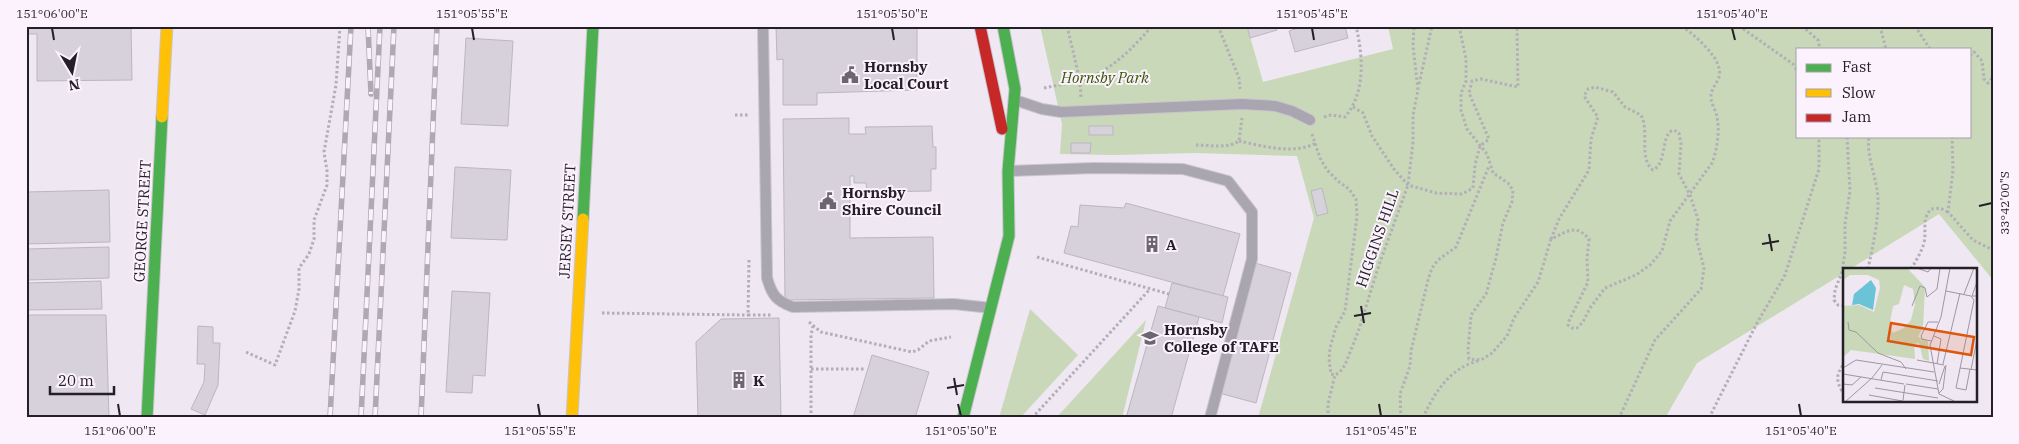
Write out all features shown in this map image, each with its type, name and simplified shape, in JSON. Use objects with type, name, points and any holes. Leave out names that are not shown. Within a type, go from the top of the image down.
[{"type":"main road","name":"GEORGE STREET","points":[[147,418],[167,26]]},
{"type":"main road","name":"JERSEY STREET","points":[[572,418],[593,26]]},
{"type":"main road","points":[[980,26],[993,80],[1008,168]]},
{"type":"main road","points":[[963,418],[1009,236],[1008,168],[1015,81],[1003,26]]},
{"type":"lane","points":[[763,26],[763,121],[767,278],[771,292],[782,303],[793,307],[954,304],[992,308]]},
{"type":"lane","points":[[1014,100],[1042,110],[1061,112],[1242,104],[1275,106],[1309,124]]},
{"type":"lane","points":[[1008,168],[1183,169],[1228,181],[1252,212],[1252,259],[1210,418]]},
{"type":"path","points":[[246,352],[275,365],[295,311],[299,289],[299,268],[309,254],[314,239],[314,220],[326,185],[327,171],[324,152],[336,84],[340,26]]},
{"type":"path","points":[[1067,26],[1080,81]]},
{"type":"path","points":[[1044,88],[1080,81],[1097,74],[1134,46],[1152,26]]},
{"type":"path","points":[[1196,145],[1225,146],[1234,144],[1239,140],[1242,104],[1239,78],[1218,26]]},
{"type":"path","points":[[1309,124],[1330,115],[1345,117],[1353,107],[1362,73],[1360,45],[1356,26]]},
{"type":"path","name":"HIGGINS HILL","points":[[1309,124],[1327,170],[1349,189],[1356,199],[1357,216],[1345,311],[1336,327],[1330,348],[1330,369],[1331,374],[1335,375],[1340,372],[1344,365],[1358,332],[1379,265],[1408,185],[1413,142],[1413,115],[1418,90],[1413,46],[1414,26]]},
{"type":"path","points":[[1418,90],[1432,26]]},
{"type":"path","points":[[1353,107],[1363,113],[1372,136],[1394,169],[1408,185],[1436,193],[1462,194],[1473,188],[1475,164],[1480,146],[1489,139],[1469,93],[1472,81],[1481,79],[1518,87],[1517,26]]},
{"type":"path","points":[[1551,240],[1574,229],[1582,231],[1589,239],[1587,259],[1588,282],[1568,325],[1572,328],[1577,328],[1583,322],[1590,308],[1605,288],[1636,275],[1650,265],[1662,251],[1670,221],[1712,163],[1715,155],[1717,118],[1711,94],[1719,76],[1719,68],[1711,53],[1682,26]]},
{"type":"path","points":[[1739,26],[1793,64],[1796,69]]},
{"type":"path","points":[[1802,26],[1818,40],[1820,48]]},
{"type":"path","points":[[1880,26],[1886,48]]},
{"type":"path","points":[[1915,26],[1929,48]]},
{"type":"path","points":[[1459,28],[1467,69],[1466,81],[1461,93],[1461,110],[1467,129],[1486,154],[1493,172],[1508,183],[1513,190],[1512,202],[1503,223],[1486,294],[1471,315],[1468,340],[1469,359],[1481,360]]},
{"type":"path","points":[[1972,54],[1974,52],[1982,61],[1984,79],[1988,83],[1993,77]]},
{"type":"path","points":[[1423,418],[1444,382],[1458,369],[1481,360],[1492,353],[1507,336],[1514,318],[1538,282],[1551,240],[1560,220],[1589,170],[1591,139],[1598,117],[1584,96],[1588,89],[1595,87],[1613,92],[1625,107],[1641,115],[1644,124],[1647,160],[1650,168],[1653,170],[1659,164],[1664,151],[1666,135],[1670,130],[1679,133],[1681,144],[1679,174],[1690,195],[1698,218],[1696,237],[1704,268],[1701,289],[1655,340],[1619,418]]},
{"type":"path","points":[[735,115],[751,115],[751,124]]},
{"type":"path","points":[[1710,418],[1748,339],[1785,275],[1820,169],[1819,138]]},
{"type":"path","points":[[1843,306],[1838,305],[1834,300],[1845,252],[1845,224],[1850,192],[1847,138]]},
{"type":"path","points":[[1868,268],[1878,200],[1868,144],[1870,138]]},
{"type":"path","points":[[1948,212],[1953,170],[1952,138]]},
{"type":"path","points":[[1239,140],[1270,147],[1290,149],[1316,143]]},
{"type":"path","points":[[1401,418],[1400,394],[1410,366],[1411,351],[1428,280],[1438,260],[1456,247],[1489,164]]},
{"type":"path","points":[[1912,268],[1924,243],[1926,215],[1931,209],[1940,208],[1948,212],[1973,240],[1993,250]]},
{"type":"path","points":[[748,315],[749,256]]},
{"type":"path","points":[[1037,257],[1169,294]]},
{"type":"path","points":[[1032,418],[1150,289]]},
{"type":"path","points":[[577,312],[776,315]]},
{"type":"path","points":[[804,316],[821,332],[912,352],[929,342],[951,336]]},
{"type":"path","points":[[811,418],[811,335],[813,326]]},
{"type":"path","points":[[1842,391],[1837,383],[1837,377],[1843,366]]},
{"type":"path","points":[[811,369],[865,369]]},
{"type":"path","points":[[1328,418],[1328,404],[1335,375]]},
{"type":"green space","name":"Hornsby Park","points":[[1040,26],[1247,26],[1263,82],[1393,49],[1388,26],[1993,26],[1993,280],[1939,214],[1852,268],[1843,268],[1843,274],[1697,363],[1665,418],[1258,418],[1314,218],[1297,156],[1196,153],[1060,154],[1062,124]]},
{"type":"green space","points":[[1030,309],[1078,355],[1020,418],[999,418]]},
{"type":"green space","points":[[1146,320],[1122,418],[1056,418]]},
{"type":"building","points":[[26,26],[131,26],[132,80],[37,81],[37,34],[26,34]]},
{"type":"building","name":"Hornsby Local Court","points":[[776,26],[917,26],[917,90],[817,93],[817,105],[783,105],[783,59],[777,60]]},
{"type":"building","points":[[1247,26],[1276,26],[1277,30],[1250,38]]},
{"type":"building","points":[[1304,26],[1345,26],[1348,38],[1295,52],[1289,31]]},
{"type":"building","points":[[466,38],[513,41],[508,126],[461,124]]},
{"type":"building","name":"Hornsby Shire Council","points":[[849,118],[849,134],[866,134],[865,127],[932,126],[933,147],[936,147],[936,169],[931,169],[931,191],[867,192],[866,183],[854,183],[854,176],[850,176],[850,238],[933,237],[934,298],[785,300],[783,119]]},
{"type":"building","points":[[1089,126],[1113,126],[1113,135],[1089,135]]},
{"type":"building","points":[[1071,143],[1091,143],[1090,153],[1071,153]]},
{"type":"building","points":[[455,167],[511,170],[507,240],[451,238]]},
{"type":"building","points":[[1322,188],[1328,213],[1317,216],[1311,191]]},
{"type":"building","points":[[109,190],[110,242],[26,244],[26,192]]},
{"type":"building","name":"A","points":[[1126,203],[1240,234],[1223,296],[1064,253],[1071,226],[1078,227],[1080,205],[1124,208]]},
{"type":"building","points":[[109,247],[109,278],[26,280],[26,249]]},
{"type":"building","points":[[1255,263],[1291,273],[1256,403],[1219,393]]},
{"type":"building","points":[[101,281],[102,309],[26,310],[26,283]]},
{"type":"building","points":[[1172,283],[1228,297],[1222,323],[1165,308]]},
{"type":"building","points":[[452,291],[490,293],[485,376],[473,375],[472,393],[446,392]]},
{"type":"building","points":[[1158,306],[1199,317],[1171,418],[1126,418]]},
{"type":"building","points":[[26,315],[106,315],[109,418],[26,418]]},
{"type":"building","name":"K","points":[[779,318],[781,418],[698,418],[696,342],[721,319]]},
{"type":"building","points":[[198,326],[213,327],[213,343],[220,343],[218,385],[205,415],[191,409],[204,382],[205,364],[197,364]]},
{"type":"building","points":[[872,355],[929,372],[915,418],[853,418]]},
{"type":"railway","points":[[330,418],[351,26]]},
{"type":"railway","points":[[368,26],[371,94]]},
{"type":"railway","points":[[361,418],[380,26]]},
{"type":"railway","points":[[375,418],[394,26]]},
{"type":"railway","points":[[421,418],[437,26]]},
{"type":"traffic: fast","points":[[583,219],[593,26]]},
{"type":"traffic: fast","points":[[963,418],[1009,236],[1008,171],[1015,89],[1003,26]]},
{"type":"traffic: fast","points":[[147,418],[162,117]]},
{"type":"traffic: slow","points":[[162,117],[167,26]]},
{"type":"traffic: slow","points":[[572,418],[583,219]]},
{"type":"traffic: jam","points":[[980,26],[1002,129]]},
{"type":"place","name":"Hornsby Local Court","points":[[850,75]]},
{"type":"place","name":"Hornsby Shire Council","points":[[828,201]]},
{"type":"place","name":"A","points":[[1152,244]]},
{"type":"place","name":"Hornsby College of TAFE","points":[[1150,338]]},
{"type":"place","name":"K","points":[[739,380]]}]
